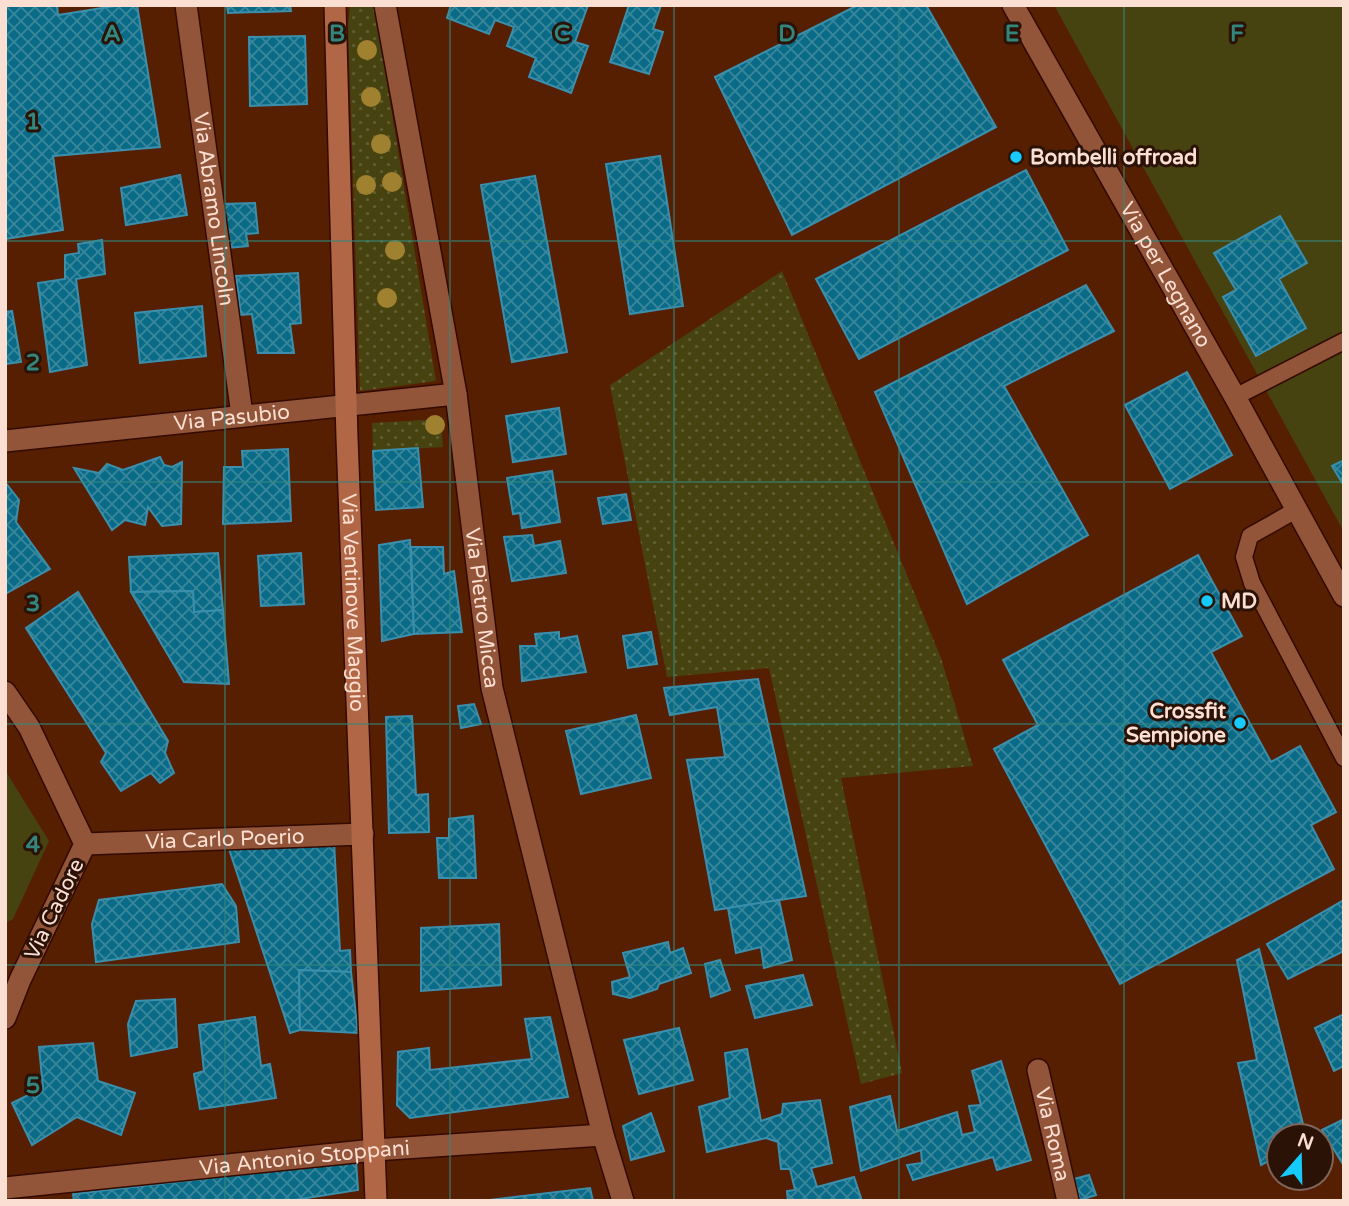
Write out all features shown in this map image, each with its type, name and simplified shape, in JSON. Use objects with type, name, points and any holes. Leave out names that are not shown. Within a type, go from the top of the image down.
[{"type":"street","name":"Via Abramo Lincoln","points":[[186,5],[242,415]]},
{"type":"street","name":"Via Ventinove Maggio","points":[[335,5],[346,405],[376,1201]]},
{"type":"street","name":"Via Pietro Micca","points":[[385,5],[456,394],[492,688],[603,1135],[623,1201]]},
{"type":"street","name":"Via per Legnano","points":[[1013,5],[1235,397],[1344,596]]},
{"type":"street","name":"Via Pasubio","points":[[5,441],[456,394]]},
{"type":"street","name":"Via Cadore","points":[[5,692],[29,727],[85,844],[13,981],[5,1018]]},
{"type":"street","name":"Via Carlo Poerio","points":[[85,844],[363,834]]},
{"type":"street","name":"Via Roma","points":[[1038,1070],[1068,1201]]},
{"type":"street","name":"Via Antonio Stoppani","points":[[5,1188],[374,1150],[603,1135]]},
{"type":"lane","points":[[1235,397],[1344,341]]},
{"type":"lane","points":[[1296,510],[1250,536],[1244,557],[1252,583],[1344,758]]},
{"type":"shaded area","points":[[350,5],[374,5],[436,381],[360,391],[348,26]]},
{"type":"shaded area","points":[[1054,5],[1344,5],[1344,532]]},
{"type":"shaded area","points":[[782,271],[941,658],[973,766],[841,778],[902,1073],[861,1084],[769,668],[667,677],[610,385]]},
{"type":"shaded area","points":[[441,419],[443,447],[373,451],[372,423]]},
{"type":"shaded area","points":[[5,770],[49,841],[13,919],[5,923]]},
{"type":"building","points":[[5,5],[57,5],[58,15],[137,5],[160,147],[53,156],[63,230],[5,239]]},
{"type":"building","points":[[227,5],[290,5],[291,11],[228,13]]},
{"type":"building","points":[[451,5],[588,5],[575,42],[588,46],[571,93],[529,77],[536,58],[507,46],[514,27],[495,20],[489,34],[447,18]]},
{"type":"building","points":[[629,5],[661,5],[653,29],[663,32],[649,74],[610,62]]},
{"type":"building","points":[[858,5],[926,5],[996,127],[792,235],[715,77]]},
{"type":"building","points":[[305,36],[307,104],[250,106],[249,37]]},
{"type":"building","points":[[660,156],[683,306],[630,314],[606,164]]},
{"type":"building","points":[[1026,170],[1068,250],[859,359],[816,279]]},
{"type":"building","points":[[180,175],[187,215],[126,225],[121,188]]},
{"type":"building","points":[[535,176],[567,352],[512,362],[481,185]]},
{"type":"building","points":[[255,203],[258,233],[246,234],[248,246],[228,248],[222,204]]},
{"type":"building","points":[[1280,216],[1307,263],[1279,279],[1306,328],[1256,356],[1223,297],[1236,290],[1214,253]]},
{"type":"building","points":[[102,240],[105,274],[76,279],[87,365],[50,372],[38,283],[65,279],[65,255],[79,253],[78,244]]},
{"type":"building","points":[[298,273],[301,323],[290,324],[294,353],[258,353],[252,314],[241,315],[236,276]]},
{"type":"building","points":[[1086,285],[1114,331],[1004,386],[1088,535],[967,604],[875,392]]},
{"type":"building","points":[[202,306],[206,356],[140,363],[135,313]]},
{"type":"building","points":[[12,311],[21,362],[5,364],[5,312]]},
{"type":"building","points":[[1187,372],[1232,455],[1170,489],[1125,405]]},
{"type":"building","points":[[559,408],[566,454],[513,462],[506,416]]},
{"type":"building","points":[[418,448],[423,507],[376,510],[373,451]]},
{"type":"building","points":[[288,449],[291,521],[223,524],[224,467],[243,467],[242,451]]},
{"type":"building","points":[[160,457],[164,465],[172,467],[182,462],[181,524],[162,526],[148,507],[145,525],[125,520],[112,530],[74,468],[99,473],[107,464],[123,470]]},
{"type":"building","points":[[1344,460],[1344,486],[1332,466]]},
{"type":"building","points":[[552,471],[560,522],[522,528],[520,513],[513,514],[507,478]]},
{"type":"building","points":[[5,482],[19,500],[16,522],[50,569],[5,594]]},
{"type":"building","points":[[626,494],[631,520],[603,524],[598,498]]},
{"type":"building","points":[[532,535],[534,546],[560,541],[566,573],[512,581],[504,537]]},
{"type":"building","points":[[410,540],[414,634],[382,641],[379,545]]},
{"type":"building","points":[[411,547],[443,547],[444,574],[454,571],[462,632],[414,634]]},
{"type":"building","points":[[218,553],[223,610],[194,612],[193,591],[131,592],[129,557]]},
{"type":"building","points":[[301,553],[304,604],[261,606],[258,556]]},
{"type":"building","points":[[1198,555],[1242,636],[1211,652],[1271,762],[1300,746],[1336,812],[1311,825],[1334,869],[1120,984],[994,749],[1038,725],[1003,660]]},
{"type":"building","points":[[193,591],[194,612],[223,610],[229,684],[184,682],[131,592]]},
{"type":"building","points":[[78,592],[168,741],[165,753],[174,773],[160,783],[151,773],[121,791],[101,762],[106,753],[26,628]]},
{"type":"building","points":[[559,632],[559,639],[577,636],[586,672],[522,681],[520,646],[537,646],[535,634]]},
{"type":"building","points":[[651,632],[657,664],[628,668],[623,636]]},
{"type":"building","points":[[758,679],[806,896],[715,910],[687,760],[725,757],[717,707],[670,715],[664,688]]},
{"type":"building","points":[[474,704],[481,724],[461,728],[458,706]]},
{"type":"building","points":[[636,715],[651,778],[581,794],[566,731]]},
{"type":"building","points":[[412,716],[416,795],[428,794],[429,832],[389,833],[386,717]]},
{"type":"building","points":[[473,816],[476,878],[439,878],[437,838],[449,838],[449,819]]},
{"type":"building","points":[[334,842],[340,951],[350,950],[351,972],[299,970],[300,1030],[290,1033],[229,849]]},
{"type":"building","points":[[222,884],[236,906],[239,942],[96,962],[92,924],[99,900]]},
{"type":"building","points":[[779,900],[792,960],[764,968],[761,947],[736,953],[728,908]]},
{"type":"building","points":[[1344,900],[1344,951],[1288,979],[1267,944]]},
{"type":"building","points":[[499,924],[501,985],[421,991],[421,928]]},
{"type":"building","points":[[668,942],[670,953],[683,948],[691,973],[630,998],[613,994],[612,982],[630,977],[623,953]]},
{"type":"building","points":[[1259,949],[1302,1122],[1265,1122],[1265,1163],[1261,1165],[1238,1063],[1257,1060],[1237,960]]},
{"type":"building","points":[[720,960],[730,990],[711,997],[705,964]]},
{"type":"building","points":[[299,970],[351,972],[358,1033],[300,1030]]},
{"type":"building","points":[[803,975],[812,1005],[755,1018],[746,986]]},
{"type":"building","points":[[175,999],[177,1047],[131,1056],[128,1024],[136,1001]]},
{"type":"building","points":[[1344,1014],[1344,1066],[1334,1071],[1315,1028]]},
{"type":"building","points":[[255,1017],[261,1066],[270,1064],[276,1098],[200,1109],[194,1074],[204,1071],[199,1025]]},
{"type":"building","points":[[550,1017],[568,1097],[410,1118],[397,1105],[398,1052],[429,1048],[430,1070],[532,1059],[525,1019]]},
{"type":"building","points":[[679,1028],[693,1080],[639,1094],[624,1040]]},
{"type":"building","points":[[93,1043],[98,1081],[135,1093],[121,1135],[77,1117],[32,1145],[12,1103],[43,1088],[39,1047]]},
{"type":"building","points":[[747,1049],[761,1121],[782,1114],[783,1104],[820,1100],[832,1163],[811,1168],[817,1187],[854,1177],[862,1201],[788,1201],[787,1191],[795,1190],[790,1169],[781,1169],[778,1142],[766,1138],[707,1152],[699,1107],[730,1098],[725,1053]]},
{"type":"building","points":[[1001,1061],[1031,1160],[997,1170],[993,1157],[913,1180],[907,1165],[922,1163],[921,1150],[861,1171],[850,1107],[890,1096],[897,1131],[957,1112],[962,1135],[975,1132],[969,1106],[981,1105],[972,1071]]},
{"type":"building","points":[[651,1113],[664,1151],[631,1160],[623,1126]]},
{"type":"building","points":[[1344,1119],[1344,1166],[1335,1151],[1335,1124]]},
{"type":"building","points":[[356,1161],[358,1190],[288,1201],[74,1201],[73,1194]]},
{"type":"building","points":[[1089,1175],[1096,1195],[1080,1200],[1074,1179]]},
{"type":"building","points":[[590,1188],[593,1201],[481,1201]]},
{"type":"place","name":"Bombelli offroad","points":[[1016,157]]},
{"type":"place","name":"MD","points":[[1207,601]]},
{"type":"place","name":"Crossfit Sempione","points":[[1240,723]]}]
